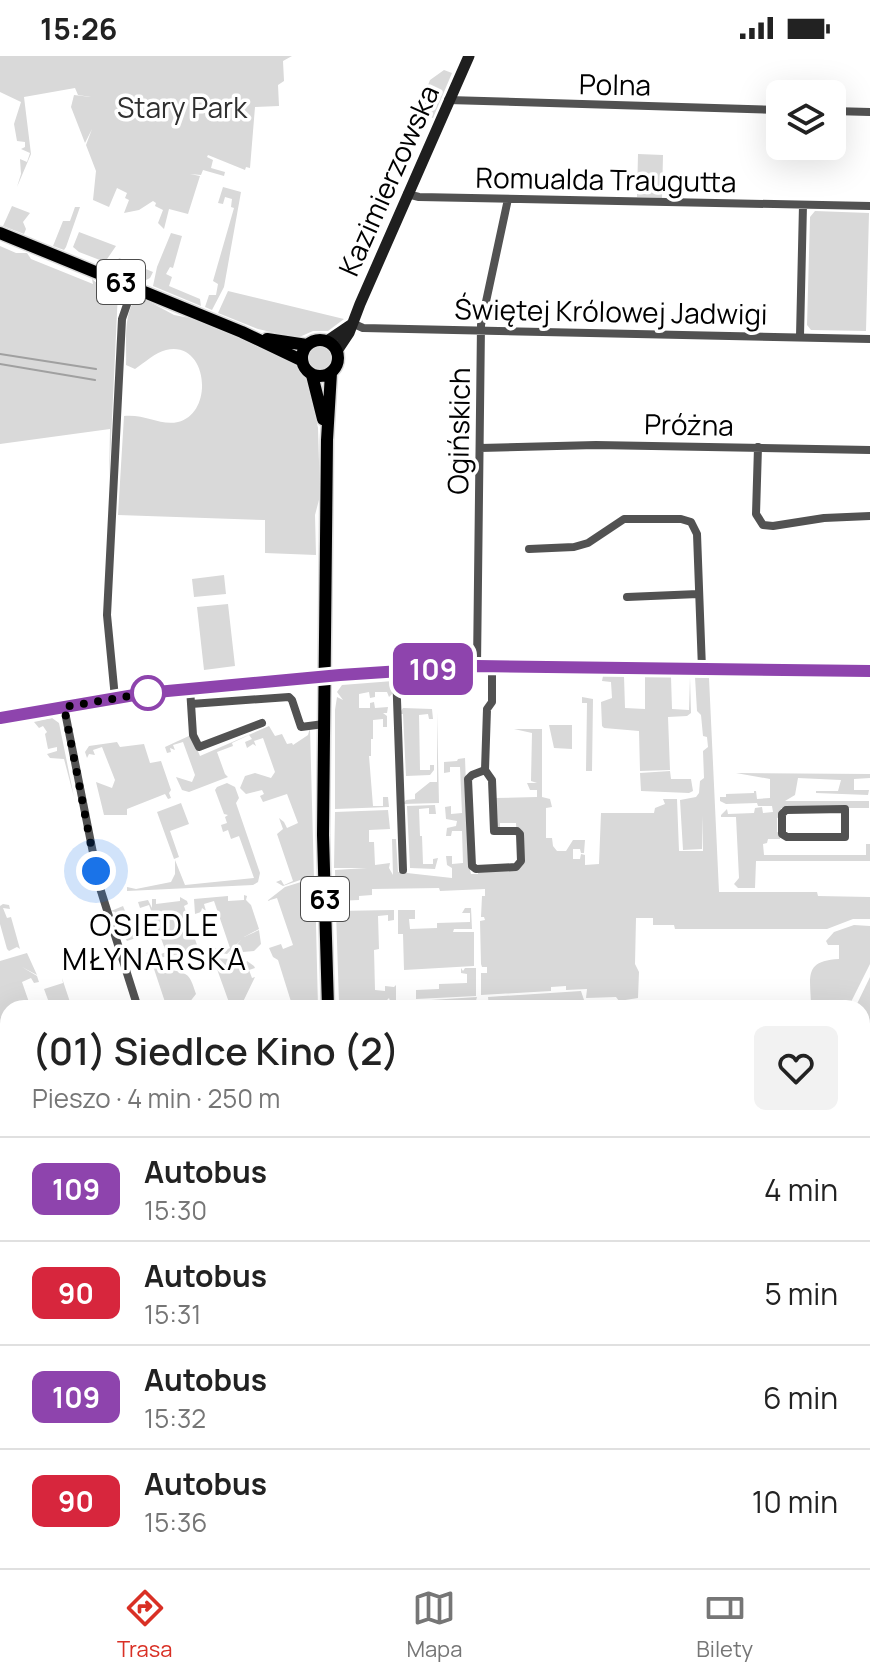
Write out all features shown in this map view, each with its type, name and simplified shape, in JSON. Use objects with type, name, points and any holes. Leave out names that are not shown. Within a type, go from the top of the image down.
[{"type":"main road","name":"Kazimierzowska","points":[[337,351],[349,333],[469,56]]},
{"type":"main road","name":"63","points":[[0,233],[242,332],[301,360]]},
{"type":"main road","points":[[327,341],[352,323]]},
{"type":"main road","name":"63","points":[[242,332],[307,345]]},
{"type":"main road","points":[[316,340],[327,341],[337,351],[338,363],[331,373],[322,377],[312,375],[301,360],[302,352],[316,340]]},
{"type":"main road","name":"63","points":[[328,1000],[323,835],[327,440],[331,373]]},
{"type":"main road","name":"63","points":[[312,375],[327,440]]},
{"type":"main road","points":[[0,718],[190,688],[477,666],[870,671]]},
{"type":"street","name":"Polna","points":[[448,100],[766,110]]},
{"type":"street","points":[[846,111],[870,112]]},
{"type":"street","name":"Romualda Traugutta","points":[[407,194],[419,197],[870,206]]},
{"type":"street","name":"Ogińskich","points":[[477,666],[481,331],[508,199]]},
{"type":"street","points":[[800,336],[803,205]]},
{"type":"street","points":[[115,698],[107,627],[108,573],[122,319],[133,287]]},
{"type":"street","name":"Świętej Królowej Jadwigi","points":[[352,323],[363,328],[870,339]]},
{"type":"street","name":"Próżna","points":[[480,448],[596,445],[758,447],[756,514],[763,525],[870,516]]},
{"type":"street","points":[[758,447],[870,450]]},
{"type":"street","points":[[529,549],[574,547],[588,543],[624,519],[681,519],[691,522],[696,528],[702,669]]},
{"type":"street","points":[[627,597],[698,594]]},
{"type":"street","points":[[485,770],[468,779],[472,866],[476,869],[516,867],[521,861],[520,834],[517,831],[494,831],[492,780],[485,770],[487,709],[492,702],[492,666]]},
{"type":"street","points":[[396,671],[403,870]]},
{"type":"street","points":[[190,688],[193,735],[201,748],[262,723]]},
{"type":"street","points":[[191,704],[289,697],[301,727],[324,724]]},
{"type":"street","points":[[64,707],[100,888],[135,1000]]},
{"type":"street","points":[[845,809],[845,837],[787,837],[782,834],[782,814],[788,810],[845,809]]},
{"type":"green space","name":"Stary Park","points":[[0,56],[292,56],[283,61],[284,81],[278,85],[279,106],[255,107],[250,168],[246,167],[245,170],[208,155],[213,160],[211,168],[225,172],[224,176],[203,170],[201,175],[190,174],[200,176],[188,214],[169,209],[164,229],[158,223],[163,210],[153,201],[139,210],[124,213],[129,200],[125,198],[127,193],[117,188],[109,207],[93,200],[96,171],[86,145],[92,129],[85,143],[71,107],[74,95],[91,97],[78,95],[75,88],[24,97],[31,154],[17,187],[21,174],[20,159],[27,162],[30,153],[21,149],[25,147],[25,142],[17,141],[14,124],[21,102],[0,92]]},
{"type":"green space","points":[[444,70],[452,73],[433,118],[417,113],[430,80]]},
{"type":"green space","points":[[638,154],[663,155],[662,198],[637,197]]},
{"type":"green space","points":[[223,187],[241,192],[224,287],[212,310],[205,307],[209,295],[216,295],[218,284],[213,281],[234,208],[231,207],[232,199],[225,197],[223,204],[218,203]]},
{"type":"green space","points":[[12,206],[30,213],[23,222],[26,229],[24,234],[3,226]]},
{"type":"green space","points":[[75,207],[80,207],[66,247],[64,250],[53,246],[63,221],[70,221]]},
{"type":"green space","points":[[815,211],[869,213],[866,331],[811,330],[807,325],[810,217]]},
{"type":"green space","points":[[79,232],[116,246],[105,262],[73,247]]},
{"type":"green space","points":[[171,233],[182,236],[173,268],[170,267],[166,274],[172,277],[169,286],[200,299],[201,306],[153,286]]},
{"type":"green space","points":[[0,246],[16,253],[27,253],[31,259],[93,284],[92,279],[118,292],[109,482],[110,429],[0,444]]},
{"type":"green space","points":[[119,258],[153,272],[150,278],[142,282],[116,271]]},
{"type":"green space","points":[[228,291],[344,319],[328,331],[313,331],[297,338],[258,329],[218,313]]},
{"type":"green space","points":[[139,296],[174,315],[200,320],[294,363],[309,382],[318,428],[320,496],[315,515],[316,555],[265,553],[265,520],[118,515],[124,416],[178,422],[190,416],[198,406],[202,393],[198,366],[191,356],[180,350],[162,351],[135,369],[126,365],[128,318]]},
{"type":"green space","points":[[319,344],[329,348],[333,358],[329,368],[319,372],[309,368],[305,358],[309,348]]},
{"type":"green space","points":[[224,575],[226,594],[194,597],[192,579]]},
{"type":"green space","points":[[228,604],[235,666],[204,670],[197,607]]},
{"type":"green space","points":[[603,676],[624,676],[625,708],[645,709],[645,676],[671,677],[672,709],[689,710],[690,677],[691,713],[668,717],[670,770],[640,771],[639,731],[602,726],[601,702],[612,698],[611,682],[602,681]]},
{"type":"green space","points":[[695,677],[709,678],[719,892],[817,892],[818,896],[870,897],[870,919],[853,919],[827,929],[675,929],[674,925],[653,925],[653,918],[636,918],[638,998],[618,1000],[616,997],[586,998],[587,989],[566,990],[566,986],[551,987],[551,991],[481,995],[481,973],[487,973],[487,967],[481,964],[480,921],[485,920],[481,917],[485,889],[372,889],[372,895],[359,896],[359,900],[336,901],[335,870],[367,868],[334,868],[335,812],[388,810],[390,829],[369,830],[369,842],[374,842],[375,865],[390,863],[393,875],[392,839],[396,839],[398,872],[452,878],[452,868],[447,865],[446,856],[452,856],[452,864],[463,863],[462,831],[452,831],[451,836],[446,836],[447,828],[456,826],[457,821],[446,819],[445,807],[451,806],[451,814],[462,813],[460,767],[450,767],[450,772],[444,773],[444,762],[458,759],[465,758],[471,874],[518,869],[516,823],[500,823],[500,828],[497,827],[494,798],[537,797],[537,790],[530,790],[527,783],[537,783],[531,781],[532,733],[514,729],[542,729],[542,797],[550,799],[552,807],[546,808],[546,838],[552,838],[557,851],[566,851],[573,840],[585,840],[584,853],[573,849],[573,859],[580,859],[581,854],[585,855],[585,865],[599,864],[601,813],[654,813],[655,808],[665,804],[663,799],[677,799],[679,851],[703,851],[702,815],[702,849],[683,850],[680,800],[696,797],[700,781],[704,778],[703,751],[708,747],[707,737],[703,736],[701,715],[697,711]]},
{"type":"green space","points":[[393,681],[393,693],[389,697],[387,692],[375,692],[375,697],[370,698],[369,692],[359,694],[359,708],[370,708],[370,703],[374,702],[375,708],[388,707],[387,713],[383,713],[387,716],[387,727],[383,727],[383,719],[373,720],[369,756],[373,806],[383,806],[383,797],[388,797],[389,807],[335,809],[335,710],[337,697],[343,700],[337,692],[342,685]]},
{"type":"green space","points":[[582,697],[593,699],[592,771],[586,771],[587,703],[582,703]]},
{"type":"green space","points":[[403,708],[432,709],[433,719],[429,719],[428,714],[419,715],[420,770],[430,770],[430,765],[434,765],[430,775],[406,776],[403,714],[399,714]]},
{"type":"green space","points":[[437,712],[439,803],[403,804],[406,800],[415,799],[415,794],[430,782],[437,782]]},
{"type":"green space","points":[[52,718],[59,723],[74,797],[64,759],[50,758],[47,754],[57,751],[57,747],[48,749],[47,732],[34,722]]},
{"type":"green space","points":[[549,725],[572,725],[572,749],[554,748]]},
{"type":"green space","points":[[269,726],[275,736],[282,734],[287,744],[293,745],[308,735],[310,728],[314,879],[303,879],[283,886],[276,882],[281,880],[284,885],[293,881],[277,834],[283,829],[279,818],[287,828],[298,823],[287,794],[263,802],[260,796],[264,794],[262,790],[246,794],[240,788],[245,776],[255,773],[271,778],[275,772],[263,738],[254,741],[256,746],[253,744],[247,748],[245,742],[252,739],[249,735],[217,752],[228,777],[189,792],[182,790],[176,777],[192,782],[195,775],[183,742],[173,745],[175,750],[170,748],[171,752],[167,753],[165,747],[191,735],[200,756]]},
{"type":"green space","points":[[117,742],[120,747],[144,744],[150,763],[161,761],[171,798],[168,799],[165,794],[127,809],[127,815],[104,815],[96,782],[112,788],[115,780],[102,747],[93,750],[95,755],[89,754],[87,758],[85,752],[89,746]]},
{"type":"green space","points":[[670,771],[671,779],[691,779],[693,791],[641,791],[640,773]]},
{"type":"green space","points":[[736,773],[870,774],[870,778],[854,779],[854,790],[869,790],[868,795],[816,793],[838,791],[841,780],[798,778],[795,795],[785,801],[869,801],[869,808],[781,808],[780,817],[777,818],[780,839],[768,839],[763,844],[764,855],[866,855],[866,844],[870,844],[870,861],[756,861],[755,888],[738,888],[734,884],[739,878],[736,817],[721,815],[727,809],[728,814],[754,813],[755,808],[762,807],[763,813],[773,812],[772,806],[726,804],[720,801],[720,797],[726,797],[726,794],[754,791],[757,799],[770,798],[770,779]]},
{"type":"green space","points":[[227,783],[235,787],[239,798],[236,803],[260,873],[258,882],[253,885],[127,891],[127,887],[136,889],[171,882],[175,874],[175,860],[185,885],[254,878],[239,836],[231,839],[228,830],[223,832],[221,825],[227,823],[225,817],[228,815],[224,814],[215,790]]},
{"type":"green space","points":[[181,803],[189,824],[170,831],[179,857],[174,859],[157,812]]},
{"type":"green space","points":[[435,805],[436,814],[429,814],[429,808],[419,809],[423,864],[433,864],[433,859],[438,858],[435,869],[410,868],[407,806]]},
{"type":"green space","points":[[301,882],[315,883],[318,1000],[290,1000],[278,960],[269,948],[281,944],[283,949],[293,945],[277,898],[267,901],[285,887]]},
{"type":"green space","points":[[244,895],[259,929],[244,937],[259,930],[261,944],[254,951],[243,952],[241,956],[229,954],[241,940],[227,954],[210,951],[219,947],[221,952],[230,948],[214,901],[204,904],[206,911],[202,908],[195,914],[194,899],[228,896],[228,901],[244,900]]},
{"type":"green space","points":[[180,897],[187,901],[188,904],[184,906],[197,945],[179,954],[165,957],[151,956],[146,953],[154,951],[156,956],[166,952],[149,905],[140,908],[138,902],[148,900],[152,908],[152,899],[156,899],[156,904],[180,901]]},
{"type":"green space","points":[[9,905],[10,909],[3,908],[7,918],[11,917],[20,949],[7,949],[0,924],[0,906]]},
{"type":"green space","points":[[123,906],[136,938],[127,941],[115,912],[111,911]]},
{"type":"green space","points":[[465,908],[471,908],[472,929],[454,929],[453,932],[474,932],[474,966],[404,970],[403,934],[398,934],[398,910],[415,910],[415,919],[409,919],[410,929],[437,928],[437,923],[470,922],[470,913],[462,913]]},
{"type":"green space","points":[[394,910],[394,920],[388,921],[388,915],[378,916],[379,949],[374,950],[375,990],[385,991],[385,986],[396,985],[396,1000],[339,1000],[336,911]]},
{"type":"green space","points":[[854,925],[870,926],[870,964],[852,1000],[811,1000],[810,980],[814,967],[827,960],[839,959],[839,945],[828,945],[826,941],[834,932]]},
{"type":"green space","points":[[27,953],[37,975],[22,967],[37,976],[39,982],[34,983],[31,978],[22,982],[28,1000],[0,1000],[0,961]]},
{"type":"green space","points":[[213,958],[230,959],[231,964],[235,965],[239,960],[240,966],[247,961],[255,968],[249,970],[252,978],[255,977],[244,1000],[228,1000]]},
{"type":"green space","points":[[152,963],[163,964],[164,969],[189,977],[196,994],[191,1000],[164,1000]]},
{"type":"green space","points":[[461,968],[463,971],[465,968],[476,968],[476,996],[416,999],[416,990],[439,989],[439,984],[467,983],[467,974],[461,973]]},
{"type":"green space","points":[[870,977],[870,1000],[859,1000]]},
{"type":"green space","points":[[62,978],[69,1000],[48,1000],[44,989],[63,983]]},
{"type":"green space","points":[[581,991],[584,1000],[488,1000],[488,997]]},
{"type":"green space","points":[[477,997],[476,1000],[431,1000]]},
{"type":"waterway","points":[[0,354],[96,369]]},
{"type":"waterway","points":[[0,364],[95,380]]},
{"type":"bus line","name":"109","points":[[0,718],[146,693],[477,666],[870,671]]},
{"type":"district","name":"OSIEDLE MŁYNARSKA","points":[[155,941]]},
{"type":"route","points":[[96,871],[64,707],[148,693]]}]
